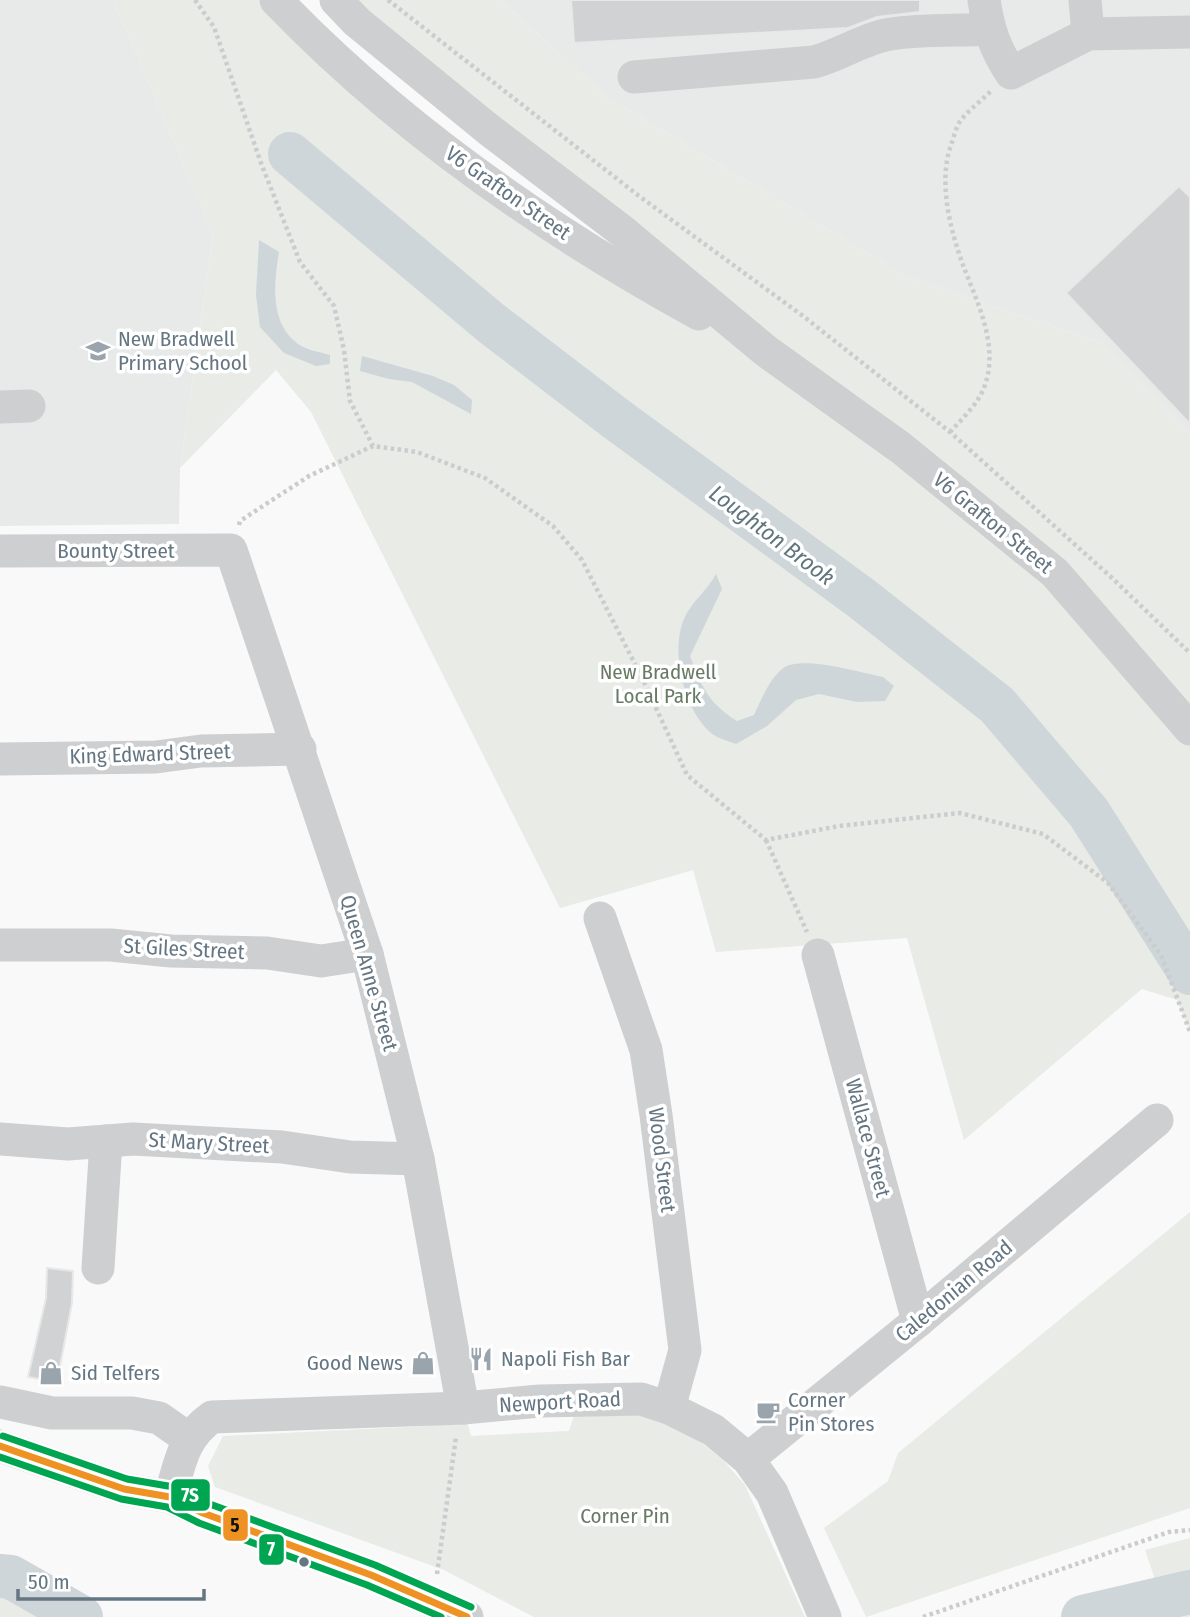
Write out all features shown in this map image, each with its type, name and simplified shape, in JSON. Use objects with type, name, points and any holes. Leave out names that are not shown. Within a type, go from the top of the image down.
[{"type":"street","name":"V6 Grafton Street","points":[[276,0],[297,22],[400,113],[507,196],[626,274],[766,351]]},
{"type":"street","name":"V6 Grafton Street","points":[[336,0],[357,22],[488,129],[622,231],[766,351],[901,448],[1055,573],[1190,729]]},
{"type":"street","points":[[1085,0],[1088,34]]},
{"type":"street","points":[[634,76],[814,62],[834,57],[870,39],[986,15],[997,52],[1011,73],[1088,34],[1190,33]]},
{"type":"street","name":"Bounty Street","points":[[0,551],[231,550]]},
{"type":"street","name":"Queen Anne Street","points":[[231,550],[367,954],[418,1159],[461,1408]]},
{"type":"street","name":"King Edward Street","points":[[0,759],[156,757],[201,751],[300,749]]},
{"type":"street","name":"Wood Street","points":[[600,918],[646,1050],[656,1115],[685,1350],[669,1408]]},
{"type":"street","name":"St Giles Street","points":[[0,945],[111,945],[171,951],[267,953],[321,961],[367,954]]},
{"type":"street","name":"Wallace Street","points":[[818,955],[918,1321]]},
{"type":"street","name":"Caledonian Road","points":[[748,1460],[1157,1120]]},
{"type":"street","name":"St Mary Street","points":[[0,1139],[68,1144],[133,1139],[282,1147],[350,1157],[418,1159]]},
{"type":"street","points":[[99,1268],[106,1141]]},
{"type":"street","name":"Newport Road","points":[[189,1439],[198,1427],[212,1417],[461,1408],[540,1401],[640,1399],[669,1408],[713,1430],[748,1460],[772,1493],[825,1617]]},
{"type":"street","points":[[0,1402],[52,1413],[132,1413],[159,1418],[189,1439],[170,1497]]},
{"type":"street","points":[[0,1446],[124,1489],[170,1497],[203,1513],[371,1575],[467,1617]]},
{"type":"path","points":[[194,0],[214,27],[261,163],[300,262],[334,306],[344,351],[350,401],[373,446]]},
{"type":"path","points":[[388,0],[617,179],[803,316],[950,432],[1111,577],[1190,653]]},
{"type":"path","points":[[950,432],[973,406],[985,386],[990,360],[977,296],[963,264],[944,187],[949,151],[959,122],[1011,73]]},
{"type":"path","points":[[231,550],[240,521],[309,475],[373,446],[417,452],[485,478],[553,526],[582,560],[687,775],[766,840],[818,955]]},
{"type":"path","points":[[766,840],[839,826],[960,813],[1042,834],[1108,883],[1161,955],[1190,1032]]},
{"type":"path","points":[[433,1601],[461,1408]]},
{"type":"path","points":[[923,1617],[1169,1532],[1190,1530]]},
{"type":"shaded area","name":"New Bradwell Primary School","points":[[0,0],[113,0],[213,234],[180,468],[179,524],[0,526]]},
{"type":"shaded area","points":[[501,0],[1190,0],[1190,433],[1101,342],[906,276],[607,97]]},
{"type":"shaded area","points":[[259,240],[279,252],[275,289],[282,325],[301,346],[330,355],[330,364],[316,366],[284,353],[260,327],[256,295]]},
{"type":"shaded area","points":[[362,356],[433,376],[454,385],[472,400],[471,414],[412,382],[360,371]]},
{"type":"shaded area","points":[[716,574],[722,589],[690,656],[698,677],[719,708],[737,721],[754,715],[777,674],[791,665],[803,663],[883,677],[894,686],[885,701],[857,702],[819,694],[796,700],[767,726],[736,744],[711,733],[701,722],[686,693],[681,676],[679,642],[681,626],[687,613]]},
{"type":"green space","name":"New Bradwell Local Park","points":[[113,0],[276,0],[399,113],[760,347],[336,0],[501,0],[607,97],[906,276],[1101,342],[1190,433],[1190,1032],[1177,1000],[1142,989],[964,1140],[907,938],[716,952],[693,870],[560,908],[311,412],[276,370],[180,468],[213,234]]},
{"type":"green space","points":[[1190,1212],[1190,1508],[866,1617],[824,1528],[888,1481],[898,1453]]},
{"type":"green space","name":"Corner Pin","points":[[576,1409],[637,1415],[669,1425],[698,1440],[724,1461],[745,1485],[805,1617],[534,1617],[444,1570],[215,1487],[208,1466],[223,1436],[426,1426],[467,1421],[471,1436],[569,1431]]},
{"type":"green space","points":[[1190,1538],[1190,1617],[1168,1617],[1145,1550]]},
{"type":"green space","points":[[0,1576],[12,1577],[81,1617],[0,1617]]},
{"type":"building","points":[[571,0],[920,0],[920,12],[877,17],[848,28],[574,43]]},
{"type":"building","points":[[1179,186],[1190,197],[1190,424],[1066,293]]},
{"type":"building","points":[[47,1268],[73,1271],[72,1303],[57,1382],[28,1377],[46,1298]]},
{"type":"waterway","name":"Loughton Brook","points":[[290,154],[491,323],[615,418],[861,598],[997,705],[1089,813],[1190,973]]},
{"type":"waterway","name":"Loughton Brook","points":[[0,1576],[11,1577],[81,1617]]},
{"type":"waterway","name":"Loughton Brook","points":[[1083,1617],[1190,1592]]},
{"type":"transit line","name":"7S","points":[[3,1436],[127,1479],[174,1487],[207,1503],[375,1565],[471,1607]]},
{"type":"transit line","name":"5","points":[[0,1446],[124,1489],[170,1497],[203,1513],[371,1575],[467,1617]]},
{"type":"transit line","name":"7","points":[[0,1457],[121,1499],[167,1507],[199,1523],[367,1585],[441,1617]]},
{"type":"place","name":"New Bradwell Primary School","points":[[98,351]]},
{"type":"place","name":"Napoli Fish Bar","points":[[481,1359]]},
{"type":"place","name":"Good News","points":[[423,1363]]},
{"type":"place","name":"Sid Telfers","points":[[51,1373]]},
{"type":"place","name":"Corner Pin Stores","points":[[768,1412]]}]
